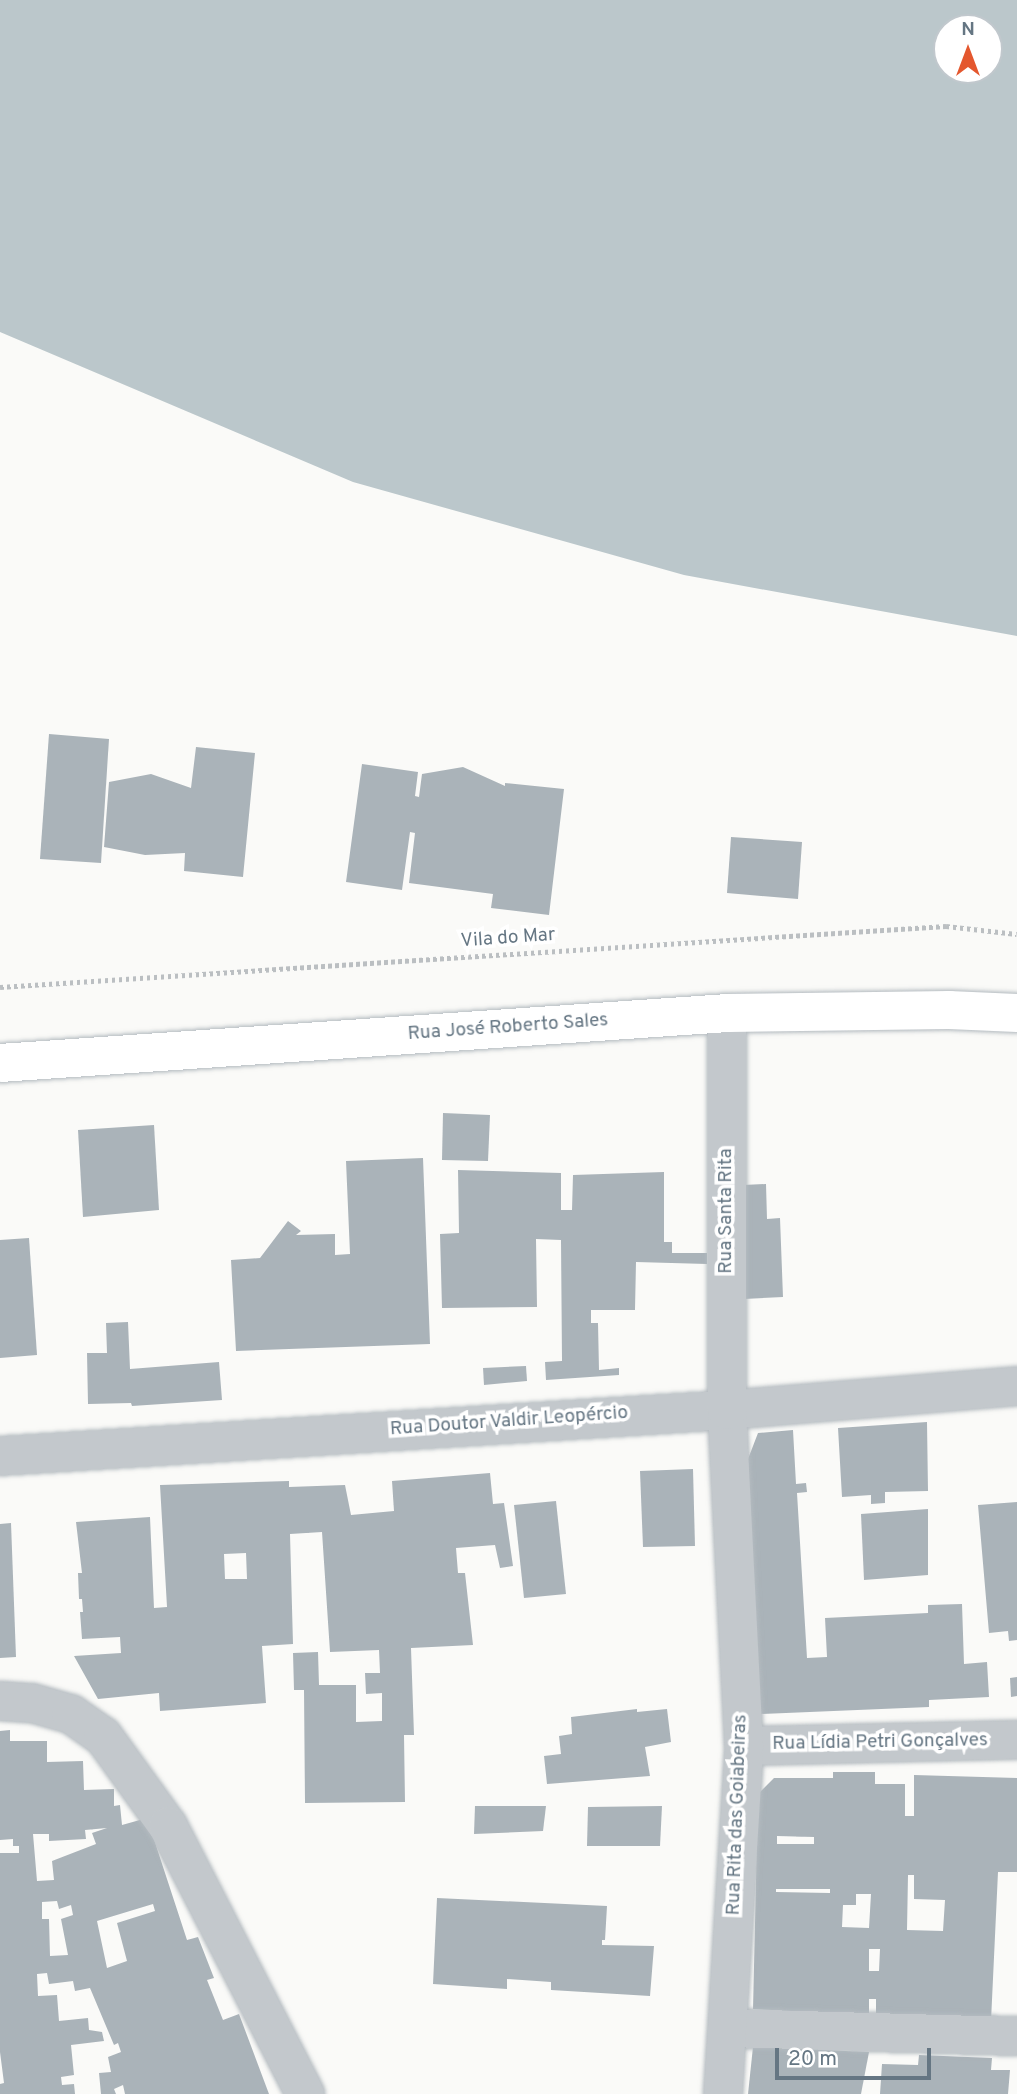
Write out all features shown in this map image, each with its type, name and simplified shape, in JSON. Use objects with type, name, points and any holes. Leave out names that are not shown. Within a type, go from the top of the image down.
[{"type":"main road","name":"Rua José Roberto Sales","points":[[0,1063],[727,1013],[949,1010],[1017,1013]]},
{"type":"street","name":"Rua Santa Rita","points":[[727,1013],[727,1410]]},
{"type":"street","name":"Rua Doutor Valdir Leopércio","points":[[0,1456],[727,1410],[1017,1386]]},
{"type":"street","name":"Rua Rita das Goiabeiras","points":[[723,2094],[744,1746],[727,1410]]},
{"type":"street","points":[[0,1701],[32,1703],[71,1714],[103,1736],[168,1826],[304,2094]]},
{"type":"street","name":"Rua Lídia Petri Gonçalves","points":[[744,1746],[1017,1740]]},
{"type":"street","points":[[728,2028],[1017,2036]]},
{"type":"path","name":"Vila do Mar","points":[[0,987],[946,926],[1017,934]]},
{"type":"shaded area","points":[[0,0],[1017,0],[1017,636],[684,575],[353,482],[0,332]]},
{"type":"building","points":[[49,734],[109,739],[101,863],[40,859]]},
{"type":"building","points":[[196,747],[255,753],[243,877],[184,871],[185,853],[145,855],[104,847],[109,782],[151,774],[191,788]]},
{"type":"building","points":[[362,764],[418,772],[415,796],[419,797],[422,774],[463,767],[505,786],[505,783],[564,789],[549,915],[491,908],[493,894],[409,883],[415,833],[410,832],[402,890],[346,882]]},
{"type":"building","points":[[731,837],[802,842],[798,899],[727,893]]},
{"type":"building","points":[[443,1113],[490,1115],[488,1161],[442,1160]]},
{"type":"building","points":[[154,1125],[159,1210],[83,1217],[78,1130]]},
{"type":"building","points":[[423,1158],[430,1344],[236,1351],[231,1260],[260,1258],[288,1221],[301,1231],[296,1235],[335,1234],[335,1255],[350,1254],[346,1161]]},
{"type":"building","points":[[458,1170],[561,1173],[561,1210],[572,1210],[573,1175],[664,1172],[664,1242],[672,1242],[672,1253],[707,1253],[707,1264],[636,1262],[635,1310],[591,1310],[591,1323],[598,1323],[599,1370],[619,1368],[619,1375],[546,1380],[545,1362],[562,1361],[561,1240],[536,1239],[537,1307],[442,1308],[440,1234],[459,1233]]},
{"type":"building","points":[[766,1184],[767,1219],[780,1218],[783,1297],[744,1299],[743,1185]]},
{"type":"building","points":[[29,1238],[37,1355],[0,1358],[0,1240]]},
{"type":"building","points":[[128,1322],[130,1369],[219,1362],[222,1400],[132,1406],[131,1403],[88,1404],[87,1353],[107,1353],[106,1323]]},
{"type":"building","points":[[526,1366],[527,1381],[484,1385],[483,1368]]},
{"type":"building","points":[[927,1422],[928,1491],[885,1492],[885,1503],[871,1504],[871,1495],[842,1497],[838,1428]]},
{"type":"building","points":[[793,1430],[796,1484],[806,1483],[807,1492],[797,1493],[807,1658],[827,1657],[825,1618],[928,1613],[928,1605],[962,1604],[964,1664],[987,1662],[989,1697],[929,1700],[929,1707],[760,1714],[748,1459],[758,1433]]},
{"type":"building","points":[[693,1469],[695,1546],[643,1547],[640,1471]]},
{"type":"building","points":[[490,1473],[493,1504],[504,1503],[513,1566],[500,1568],[495,1545],[456,1548],[458,1573],[465,1573],[473,1645],[411,1648],[414,1735],[404,1735],[405,1802],[305,1803],[304,1690],[294,1690],[293,1653],[318,1652],[319,1685],[356,1685],[356,1722],[382,1721],[382,1693],[366,1694],[365,1673],[380,1673],[379,1650],[330,1652],[322,1532],[290,1534],[293,1644],[262,1646],[266,1703],[160,1711],[159,1693],[98,1699],[74,1656],[121,1653],[120,1637],[82,1639],[80,1612],[83,1612],[82,1599],[79,1599],[78,1573],[82,1573],[76,1522],[150,1517],[154,1608],[167,1607],[160,1485],[289,1481],[289,1487],[345,1485],[351,1515],[394,1511],[392,1481]],"holes":[[[246,1553],[247,1579],[225,1579],[224,1554]]]},
{"type":"building","points":[[556,1501],[566,1594],[524,1598],[514,1505]]},
{"type":"building","points":[[1017,1502],[1017,1640],[1009,1641],[1008,1631],[989,1633],[978,1505]]},
{"type":"building","points":[[928,1509],[928,1575],[864,1580],[861,1514]]},
{"type":"building","points":[[11,1523],[16,1657],[0,1658],[0,1524]]},
{"type":"building","points":[[1017,1677],[1017,1696],[1011,1697],[1010,1678]]},
{"type":"building","points":[[637,1709],[637,1712],[667,1709],[671,1742],[645,1747],[650,1776],[547,1784],[544,1756],[561,1754],[559,1736],[572,1734],[571,1717]]},
{"type":"building","points":[[10,1730],[10,1741],[47,1741],[47,1762],[83,1761],[84,1790],[114,1789],[114,1806],[120,1805],[122,1825],[147,1818],[187,1940],[198,1937],[214,1978],[207,1980],[223,2020],[239,2014],[269,2094],[125,2094],[123,2085],[114,2089],[116,2094],[101,2094],[99,2073],[111,2072],[108,2057],[121,2052],[118,2043],[114,2045],[90,1988],[75,1991],[73,1981],[49,1984],[47,1973],[37,1974],[38,1996],[57,1995],[59,2021],[88,2018],[89,2030],[102,2032],[104,2041],[71,2045],[74,2075],[61,2077],[62,2085],[74,2084],[75,2094],[0,2094],[0,2084],[4,2083],[0,2052],[0,1853],[19,1853],[19,1846],[13,1846],[13,1839],[0,1840],[0,1731]],"holes":[[[107,1828],[92,1833],[96,1844],[52,1861],[54,1880],[37,1881],[33,1834],[49,1834],[49,1841],[86,1839],[85,1830]],[[57,1901],[59,1909],[71,1905],[73,1915],[61,1919],[68,1955],[50,1956],[49,1919],[42,1919],[42,1902]],[[153,1904],[155,1911],[117,1923],[127,1961],[107,1968],[97,1921]]]},
{"type":"building","points":[[833,1772],[875,1772],[875,1784],[905,1784],[905,1816],[914,1816],[914,1775],[1017,1778],[1017,1872],[998,1872],[991,2021],[876,2021],[876,1999],[869,1999],[869,2021],[830,2013],[753,2009],[758,1794],[774,1778],[833,1778]],"holes":[[[777,1836],[814,1837],[814,1844],[777,1844]],[[908,1875],[914,1875],[914,1899],[945,1900],[943,1931],[907,1930]],[[776,1889],[830,1889],[830,1893],[776,1892]],[[856,1894],[871,1894],[869,1928],[842,1927],[843,1905],[856,1905]],[[869,1949],[880,1949],[879,1971],[869,1971]]]},
{"type":"building","points":[[475,1806],[546,1806],[543,1831],[474,1834]]},
{"type":"building","points":[[662,1806],[660,1846],[587,1846],[588,1807]]},
{"type":"building","points":[[437,1898],[607,1906],[605,1940],[602,1940],[602,1945],[654,1946],[650,1996],[551,1990],[551,1982],[507,1979],[507,1989],[433,1984]]},
{"type":"building","points":[[753,2047],[869,2052],[861,2094],[748,2094]]},
{"type":"building","points":[[919,2055],[992,2058],[991,2070],[1010,2070],[1008,2094],[880,2094],[882,2064],[918,2065]]}]
